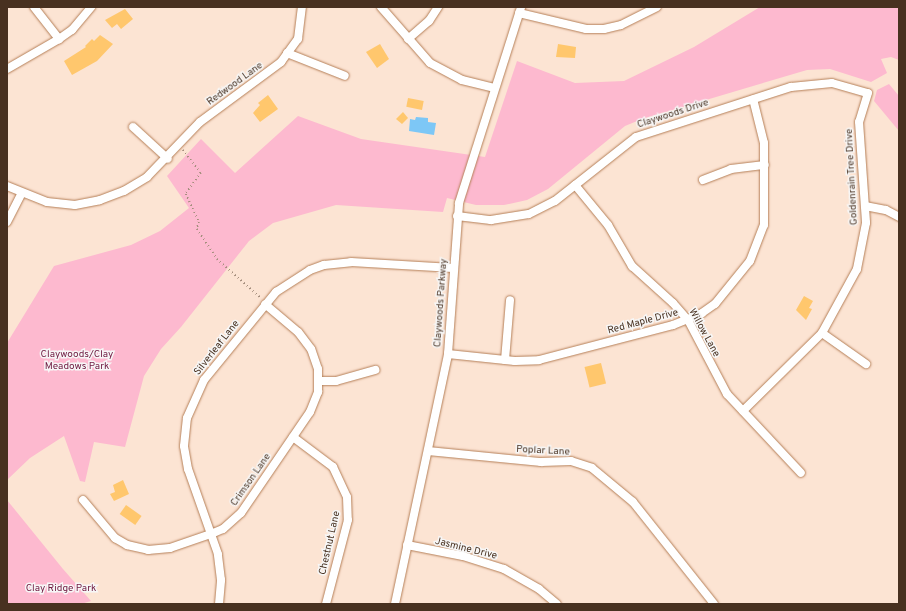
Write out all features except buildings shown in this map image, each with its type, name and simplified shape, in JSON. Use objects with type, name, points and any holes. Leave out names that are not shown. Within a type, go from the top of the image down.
[{"type":"street","points":[[34,7],[59,39]]},
{"type":"street","points":[[7,69],[72,30],[92,7]]},
{"type":"street","name":"Redwood Lane","points":[[7,186],[47,202],[68,205],[100,200],[124,192],[147,177],[168,158],[200,122],[269,72],[298,39],[302,19],[302,7]]},
{"type":"street","points":[[381,7],[430,63],[453,77],[494,88]]},
{"type":"street","points":[[408,38],[429,21],[438,7]]},
{"type":"street","points":[[520,10],[586,29],[604,29],[621,25],[657,7]]},
{"type":"street","name":"Claywoods Parkway","points":[[395,604],[448,354],[457,216],[494,88],[520,10]]},
{"type":"street","points":[[287,53],[346,76]]},
{"type":"street","name":"Claywoods Drive","points":[[457,216],[491,220],[516,218],[542,208],[575,185],[636,137],[753,99],[817,82],[845,85],[868,93]]},
{"type":"street","name":"Goldenrain Tree Drive","points":[[743,411],[822,333],[851,280],[861,254],[865,238],[865,206],[859,122],[868,93]]},
{"type":"street","name":"Red Maple Drive","points":[[448,354],[505,360],[539,360],[688,320],[715,304],[726,293],[756,251],[766,211],[763,132],[753,99]]},
{"type":"street","points":[[133,127],[168,158]]},
{"type":"street","points":[[703,180],[731,169],[765,165]]},
{"type":"street","name":"Willow Lane","points":[[575,185],[608,225],[632,266],[673,303],[688,320],[719,382],[743,411],[802,473]]},
{"type":"street","points":[[7,222],[22,193]]},
{"type":"street","points":[[865,206],[886,210],[899,217]]},
{"type":"street","name":"Silverleaf Lane","points":[[219,604],[220,566],[186,458],[187,418],[204,380],[265,304],[286,283],[324,265],[351,262],[453,268]]},
{"type":"street","points":[[505,360],[510,300]]},
{"type":"street","name":"Crimson Lane","points":[[83,500],[115,538],[138,549],[170,548],[211,534],[223,529],[241,513],[293,437],[314,403],[319,381],[315,358],[306,340],[265,304]]},
{"type":"street","points":[[822,333],[866,364]]},
{"type":"street","points":[[319,381],[336,381],[375,370]]},
{"type":"street","name":"Chestnut Lane","points":[[293,437],[333,467],[340,477],[347,497],[348,520],[326,604]]},
{"type":"street","name":"Poplar Lane","points":[[428,451],[542,462],[571,461],[592,468],[603,475],[633,502],[714,604]]},
{"type":"street","name":"Jasmine Drive","points":[[407,545],[463,556],[504,569],[539,589],[557,604]]},
{"type":"path","points":[[178,145],[201,173],[186,194],[199,222],[197,229],[217,259],[259,295],[265,304]]},
{"type":"green space","name":"Claywoods/Clay Meadows Park","points":[[760,7],[899,7],[899,60],[891,57],[881,59],[887,73],[871,82],[830,69],[807,70],[642,119],[625,126],[548,189],[527,200],[504,205],[476,205],[447,198],[443,212],[336,205],[273,223],[249,241],[181,327],[161,349],[144,376],[125,447],[94,442],[85,482],[80,481],[64,436],[30,458],[7,480],[7,343],[54,266],[131,245],[160,231],[189,208],[167,176],[201,139],[235,173],[298,116],[361,139],[485,157],[517,61],[575,83],[624,81],[694,47]]},
{"type":"green space","points":[[889,84],[899,96],[899,131],[874,101],[877,90]]},
{"type":"green space","name":"Clay Ridge Park","points":[[7,500],[91,601],[81,604],[7,604]]},
{"type":"water","points":[[416,117],[428,118],[428,122],[436,123],[434,135],[409,131],[410,119],[415,120]]}]
